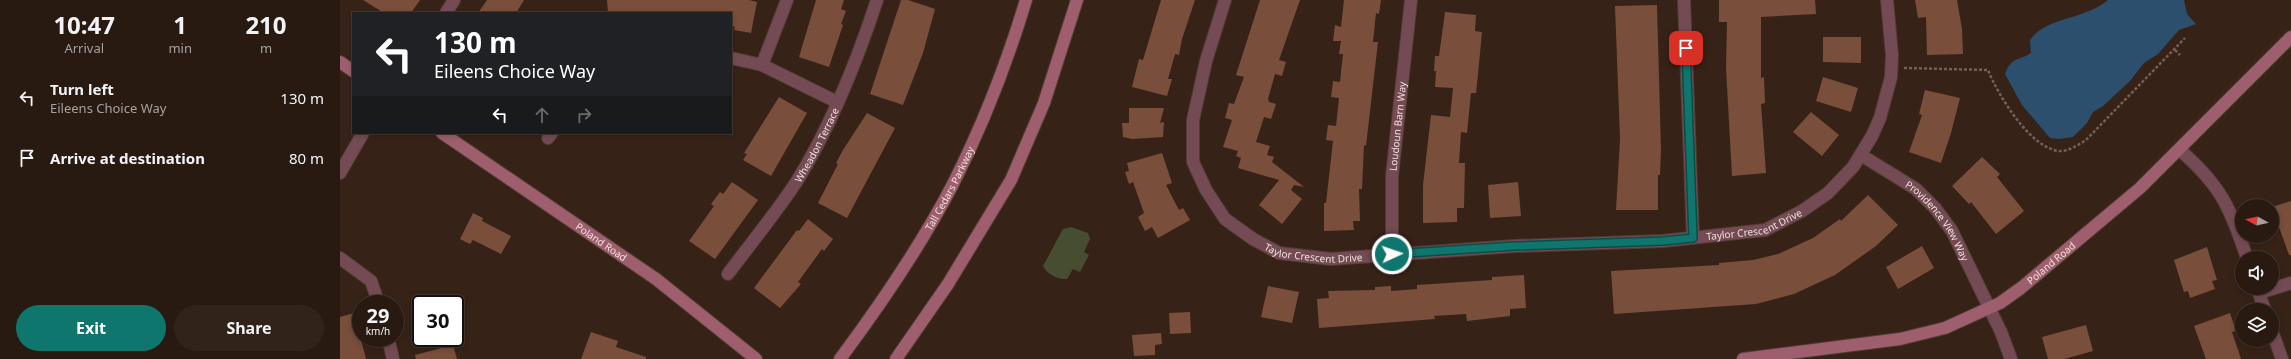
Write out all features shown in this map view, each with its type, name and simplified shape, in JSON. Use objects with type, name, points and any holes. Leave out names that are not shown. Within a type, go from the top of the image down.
[{"type":"street","points":[[447,12],[454,0]]},
{"type":"street","points":[[762,65],[787,0]]},
{"type":"street","name":"Wheadon Terrace","points":[[728,274],[797,181],[837,102],[868,27],[877,0]]},
{"type":"street","name":"Tall Cedars Parkway","points":[[840,359],[876,311],[916,250],[952,185],[987,108],[1026,0]]},
{"type":"street","points":[[896,359],[948,284],[1011,180],[1044,103],[1077,0]]},
{"type":"street","name":"Taylor Crescent Drive","points":[[1225,0],[1206,61],[1193,120],[1193,162],[1206,190],[1225,219],[1253,239],[1279,253],[1331,259],[1515,246],[1663,241],[1765,230],[1802,211],[1828,192],[1853,167],[1861,155],[1880,118],[1886,97],[1892,55],[1887,0]]},
{"type":"street","name":"Loudoun Barn Way","points":[[1392,254],[1392,176],[1411,0]]},
{"type":"street","points":[[1684,0],[1693,238]]},
{"type":"street","name":"Poland Road","points":[[1743,359],[1900,339],[1945,328],[1990,308],[2016,292],[2038,275],[2140,188],[2180,150],[2291,37]]},
{"type":"street","points":[[732,58],[762,65],[837,102]]},
{"type":"street","points":[[340,62],[352,70]]},
{"type":"street","points":[[340,173],[363,134]]},
{"type":"street","name":"Poland Road","points":[[443,134],[656,279],[756,359]]},
{"type":"street","points":[[2180,150],[2212,181],[2222,196],[2231,211],[2245,251]]},
{"type":"street","name":"Providence View Way","points":[[1861,155],[1916,189],[1935,208],[1952,231],[1990,308],[2011,359]]},
{"type":"street","points":[[340,258],[371,281],[376,295]]},
{"type":"street","points":[[2279,286],[2291,283]]},
{"type":"street","points":[[391,347],[394,359]]},
{"type":"street","points":[[2278,347],[2282,359]]},
{"type":"path","points":[[1891,67],[1988,70],[1996,90],[2026,130],[2038,142],[2048,148],[2060,152],[2071,149],[2085,141],[2185,38]]},
{"type":"path","points":[[2175,50],[2180,55]]},
{"type":"green space","points":[[1071,227],[1088,233],[1090,239],[1084,252],[1089,255],[1080,272],[1073,269],[1067,279],[1060,279],[1050,274],[1043,266],[1063,229]]},
{"type":"water","points":[[2108,0],[2184,0],[2187,14],[2196,24],[2179,30],[2158,54],[2144,63],[2130,81],[2103,106],[2093,112],[2087,123],[2073,137],[2059,139],[2050,138],[2022,105],[2005,74],[2010,64],[2015,60],[2031,53],[2030,40],[2037,32],[2045,27],[2099,7]]},
{"type":"building","points":[[363,0],[420,0],[412,12],[382,12]]},
{"type":"building","points":[[487,0],[524,0],[517,12],[479,12]]},
{"type":"building","points":[[607,0],[749,0],[757,2],[751,33],[734,30],[735,27],[732,26],[732,12],[608,12]]},
{"type":"building","points":[[816,0],[844,0],[841,9],[846,11],[841,24],[843,25],[829,67],[799,57]]},
{"type":"building","points":[[901,0],[908,0],[935,9],[923,53],[903,105],[870,94]]},
{"type":"building","points":[[1161,0],[1195,0],[1182,39],[1179,55],[1175,54],[1168,79],[1172,79],[1167,96],[1132,87],[1139,59],[1143,60]]},
{"type":"building","points":[[1260,0],[1300,0],[1279,60],[1286,62],[1282,76],[1275,74],[1268,99],[1269,102],[1276,104],[1271,119],[1264,117],[1256,142],[1270,146],[1267,155],[1274,157],[1272,162],[1304,187],[1294,185],[1291,190],[1302,199],[1282,224],[1259,205],[1279,180],[1238,168],[1241,158],[1236,156],[1238,151],[1223,147],[1232,120],[1225,118],[1229,103],[1234,104],[1244,77],[1236,75]]},
{"type":"building","points":[[1344,0],[1381,0],[1379,14],[1376,13],[1373,42],[1378,42],[1366,146],[1364,145],[1362,189],[1359,189],[1360,221],[1353,221],[1354,230],[1324,231],[1324,203],[1326,203],[1333,141],[1326,140],[1328,125],[1336,126],[1339,98],[1331,97],[1333,81],[1340,82],[1343,54],[1339,54],[1341,41],[1333,41],[1335,25],[1341,27]]},
{"type":"building","points":[[1719,0],[1815,0],[1816,14],[1761,17],[1761,78],[1764,77],[1765,103],[1761,104],[1766,173],[1732,176],[1726,68],[1727,22],[1719,22]]},
{"type":"building","points":[[1915,0],[1957,0],[1962,29],[1963,54],[1927,55],[1926,17],[1918,18]]},
{"type":"building","points":[[1657,5],[1661,150],[1660,175],[1658,175],[1658,210],[1616,210],[1620,139],[1615,6]]},
{"type":"building","points":[[1445,12],[1476,15],[1475,31],[1482,32],[1478,74],[1476,93],[1471,93],[1467,133],[1461,132],[1459,163],[1465,163],[1464,208],[1457,208],[1457,222],[1423,223],[1423,185],[1431,115],[1450,117],[1453,88],[1435,87],[1436,71],[1434,71],[1435,56],[1439,56]]},
{"type":"building","points":[[1823,37],[1861,37],[1861,63],[1823,62]]},
{"type":"building","points":[[1823,77],[1858,88],[1851,112],[1816,101]]},
{"type":"building","points":[[1925,90],[1960,98],[1941,163],[1909,152],[1922,115],[1919,114]]},
{"type":"building","points":[[779,97],[807,113],[771,176],[743,160],[747,154],[744,153]]},
{"type":"building","points":[[1129,108],[1164,108],[1160,123],[1164,122],[1163,137],[1132,139],[1123,137],[1122,123],[1129,123]]},
{"type":"building","points":[[1811,112],[1839,135],[1822,156],[1793,132]]},
{"type":"building","points":[[867,113],[895,128],[847,218],[818,203],[838,164],[836,163],[843,150]]},
{"type":"building","points":[[1162,153],[1172,183],[1166,185],[1179,210],[1183,208],[1190,220],[1158,238],[1152,227],[1145,231],[1138,217],[1144,213],[1133,182],[1129,184],[1125,172],[1129,171],[1127,163]]},
{"type":"building","points":[[1982,157],[2000,174],[1997,177],[2024,211],[1996,234],[1971,202],[1969,204],[1952,186]]},
{"type":"building","points":[[732,182],[758,200],[715,259],[689,241],[714,206],[711,204],[720,192],[723,194]]},
{"type":"building","points":[[1518,182],[1521,216],[1490,218],[1488,185]]},
{"type":"building","points":[[1868,195],[1898,225],[1876,246],[1835,275],[1794,294],[1756,304],[1614,314],[1611,271],[1719,265],[1719,263],[1753,260],[1778,254],[1813,238],[1840,219],[1841,221]]},
{"type":"building","points":[[2291,201],[2291,255],[2289,255],[2279,227],[2279,205]]},
{"type":"building","points":[[473,213],[483,218],[482,221],[511,236],[501,254],[473,240],[470,244],[460,239]]},
{"type":"building","points":[[808,219],[833,239],[824,251],[822,249],[798,282],[801,284],[780,308],[754,288],[797,230],[799,231]]},
{"type":"building","points":[[1922,246],[1934,268],[1898,289],[1886,267]]},
{"type":"building","points":[[2207,247],[2217,280],[2212,281],[2215,289],[2190,298],[2188,291],[2184,292],[2174,260]]},
{"type":"building","points":[[1524,275],[1526,308],[1510,309],[1510,316],[1467,321],[1466,314],[1434,316],[1435,319],[1319,328],[1317,299],[1329,298],[1328,291],[1375,290],[1375,287],[1391,286],[1391,291],[1417,289],[1417,285],[1492,280],[1492,277]]},
{"type":"building","points":[[1268,286],[1299,292],[1292,323],[1261,317]]},
{"type":"building","points":[[1190,312],[1191,333],[1170,334],[1169,313]]},
{"type":"building","points":[[2230,313],[2235,328],[2235,331],[2232,332],[2235,347],[2237,347],[2241,359],[2206,359],[2194,326]]},
{"type":"building","points":[[352,314],[352,347],[363,347],[366,359],[340,359],[340,317]]},
{"type":"building","points":[[2086,325],[2093,351],[2064,359],[2048,359],[2042,337]]},
{"type":"building","points":[[591,332],[618,341],[616,347],[646,357],[646,359],[581,359]]},
{"type":"building","points":[[1161,333],[1162,344],[1155,345],[1155,355],[1134,356],[1132,335]]},
{"type":"building","points":[[445,347],[454,347],[457,359],[416,359],[415,355]]},
{"type":"route","points":[[1392,254],[1515,246],[1663,241],[1693,238],[1686,48]]}]
